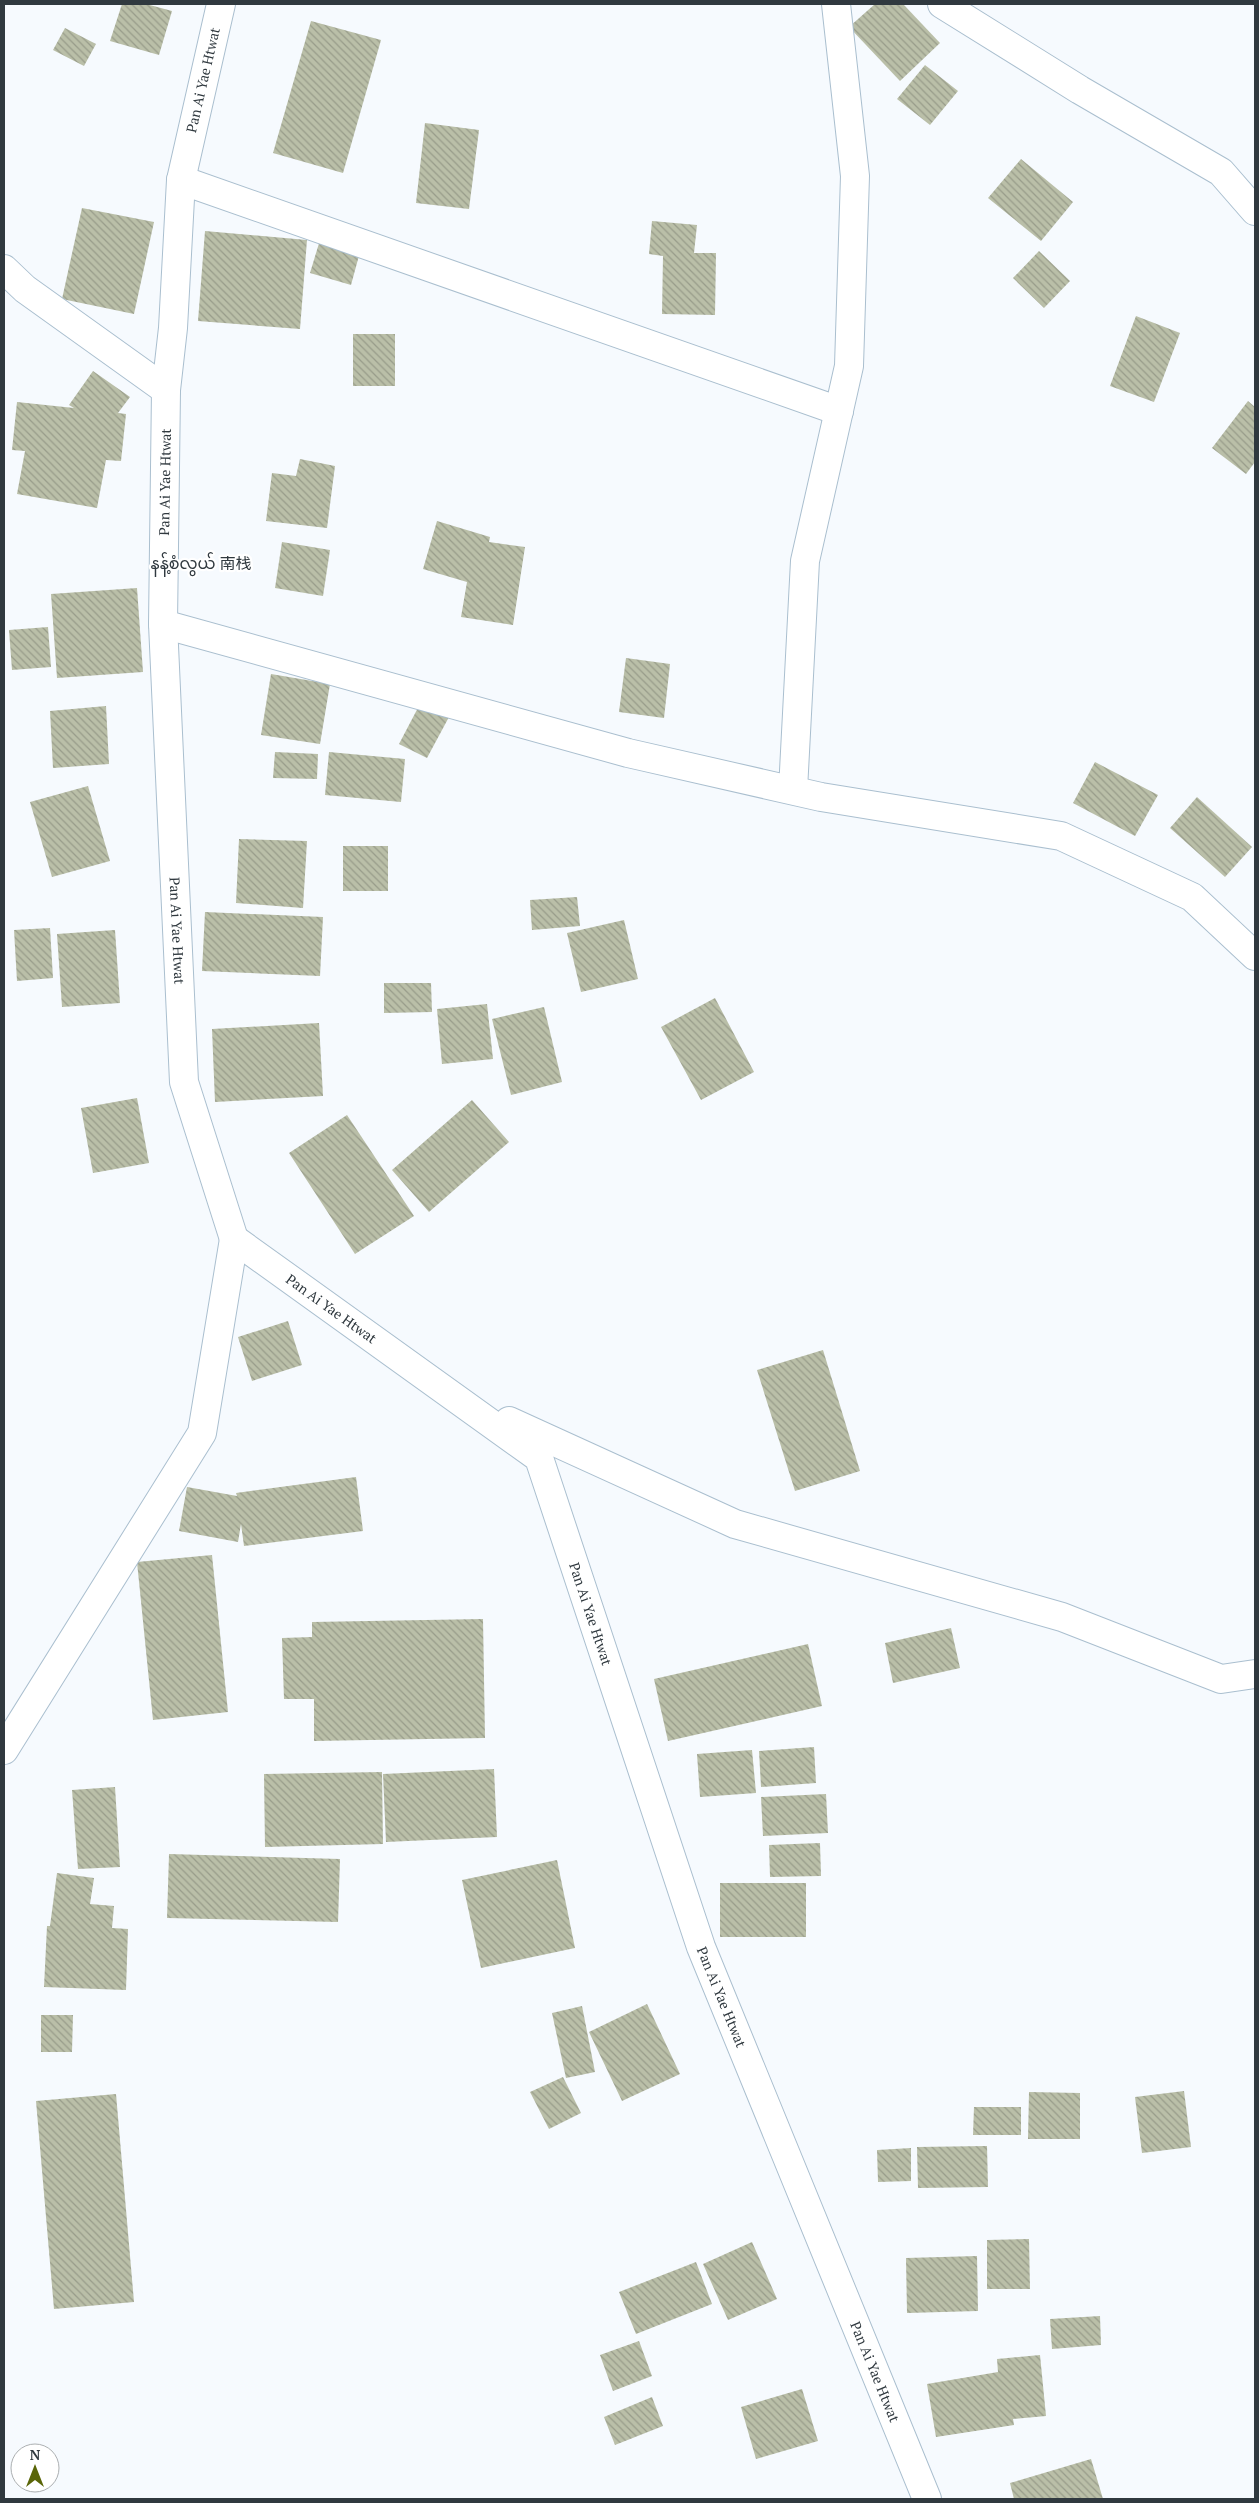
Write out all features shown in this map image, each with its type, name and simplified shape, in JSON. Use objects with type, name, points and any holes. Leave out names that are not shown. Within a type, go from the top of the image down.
[{"type":"street","name":"Pan Ai Yae Htwat","points":[[221,4],[181,180],[173,328],[166,390],[163,624],[184,1082],[234,1239],[539,1458],[702,1947],[928,2499]]},
{"type":"street","points":[[793,790],[805,560],[850,366],[855,176],[836,4]]},
{"type":"street","points":[[942,4],[1080,90],[1221,172],[1255,211]]},
{"type":"street","points":[[181,180],[839,411]]},
{"type":"street","points":[[4,269],[25,289],[166,390]]},
{"type":"street","points":[[163,624],[628,753],[821,797],[1061,836],[1192,897],[1255,956]]},
{"type":"street","points":[[4,1750],[202,1433],[234,1239]]},
{"type":"street","points":[[458,1398],[735,1524],[1062,1617],[1221,1679],[1255,1674]]},
{"type":"building","points":[[122,4],[146,4],[172,11],[159,55],[110,41]]},
{"type":"building","points":[[875,4],[903,4],[940,43],[900,81],[849,27]]},
{"type":"building","points":[[311,21],[381,40],[343,173],[273,153]]},
{"type":"building","points":[[65,28],[96,44],[84,66],[53,50]]},
{"type":"building","points":[[925,65],[958,91],[930,125],[897,99]]},
{"type":"building","points":[[425,123],[479,130],[469,209],[416,203]]},
{"type":"building","points":[[1021,159],[1073,202],[1041,241],[988,198]]},
{"type":"building","points":[[82,208],[154,222],[134,314],[62,299]]},
{"type":"building","points":[[652,221],[697,225],[694,253],[716,253],[715,315],[662,314],[663,256],[649,254]]},
{"type":"building","points":[[205,231],[307,240],[300,329],[198,321]]},
{"type":"building","points":[[320,240],[360,252],[351,285],[310,273]]},
{"type":"building","points":[[1039,251],[1070,281],[1044,308],[1013,278]]},
{"type":"building","points":[[1136,316],[1180,333],[1154,402],[1110,386]]},
{"type":"building","points":[[353,334],[395,334],[395,386],[353,386]]},
{"type":"building","points":[[93,371],[130,397],[118,413],[126,414],[121,461],[106,460],[97,508],[17,494],[25,451],[12,450],[17,402],[74,408],[69,405]]},
{"type":"building","points":[[1248,401],[1255,407],[1255,462],[1246,474],[1212,448]]},
{"type":"building","points":[[300,459],[335,466],[327,528],[266,521],[272,473],[296,476]]},
{"type":"building","points":[[437,521],[490,537],[489,542],[525,547],[513,625],[461,617],[467,582],[423,569]]},
{"type":"building","points":[[282,542],[330,550],[323,596],[275,588]]},
{"type":"building","points":[[137,588],[143,672],[57,678],[51,594]]},
{"type":"building","points":[[48,627],[51,667],[12,670],[9,630]]},
{"type":"building","points":[[626,658],[670,664],[664,718],[619,712]]},
{"type":"building","points":[[271,674],[330,684],[320,744],[261,735]]},
{"type":"building","points":[[421,702],[449,717],[427,758],[399,744]]},
{"type":"building","points":[[106,706],[109,764],[53,768],[50,711]]},
{"type":"building","points":[[275,752],[318,754],[317,779],[273,778]]},
{"type":"building","points":[[329,752],[405,759],[401,802],[325,795]]},
{"type":"building","points":[[1095,762],[1158,795],[1135,836],[1073,803]]},
{"type":"building","points":[[88,786],[110,861],[52,877],[30,802]]},
{"type":"building","points":[[1197,797],[1252,847],[1225,877],[1170,828]]},
{"type":"building","points":[[239,839],[307,841],[303,908],[236,903]]},
{"type":"building","points":[[343,846],[388,846],[388,891],[343,891]]},
{"type":"building","points":[[577,897],[580,926],[532,930],[530,900]]},
{"type":"building","points":[[205,912],[323,917],[320,976],[202,971]]},
{"type":"building","points":[[624,920],[638,979],[581,992],[567,933]]},
{"type":"building","points":[[50,928],[53,978],[17,981],[14,930]]},
{"type":"building","points":[[115,930],[120,1003],[62,1007],[57,934]]},
{"type":"building","points":[[384,983],[431,983],[432,1012],[384,1013]]},
{"type":"building","points":[[715,998],[754,1072],[701,1100],[661,1027]]},
{"type":"building","points":[[487,1004],[493,1059],[442,1064],[437,1009]]},
{"type":"building","points":[[544,1007],[562,1082],[511,1095],[492,1019]]},
{"type":"building","points":[[319,1023],[323,1096],[215,1102],[212,1029]]},
{"type":"building","points":[[137,1098],[149,1163],[93,1173],[81,1108]]},
{"type":"building","points":[[472,1100],[509,1142],[429,1212],[392,1170]]},
{"type":"building","points":[[347,1115],[414,1216],[355,1254],[289,1153]]},
{"type":"building","points":[[288,1321],[302,1365],[252,1381],[238,1337]]},
{"type":"building","points":[[823,1350],[860,1471],[795,1491],[757,1370]]},
{"type":"building","points":[[356,1477],[363,1531],[244,1546],[241,1524],[238,1542],[179,1531],[187,1487],[237,1496],[236,1493]]},
{"type":"building","points":[[212,1555],[228,1712],[153,1720],[137,1562]]},
{"type":"building","points":[[483,1619],[485,1738],[314,1741],[314,1699],[284,1699],[282,1638],[312,1637],[312,1622]]},
{"type":"building","points":[[951,1628],[960,1668],[893,1683],[885,1643]]},
{"type":"building","points":[[808,1644],[822,1706],[668,1741],[654,1679]]},
{"type":"building","points":[[814,1747],[816,1783],[761,1787],[759,1751]]},
{"type":"building","points":[[752,1750],[756,1793],[700,1797],[697,1754]]},
{"type":"building","points":[[494,1769],[497,1837],[386,1842],[383,1774]]},
{"type":"building","points":[[382,1772],[383,1844],[265,1847],[264,1774]]},
{"type":"building","points":[[115,1787],[120,1867],[78,1869],[72,1790]]},
{"type":"building","points":[[826,1794],[828,1833],[763,1836],[761,1797]]},
{"type":"building","points":[[820,1843],[821,1876],[770,1877],[769,1845]]},
{"type":"building","points":[[169,1854],[340,1859],[338,1922],[167,1918]]},
{"type":"building","points":[[557,1860],[575,1948],[481,1968],[462,1880]]},
{"type":"building","points":[[57,1873],[94,1878],[90,1904],[114,1906],[112,1928],[128,1929],[126,1990],[44,1987],[47,1926],[50,1926]]},
{"type":"building","points":[[720,1883],[806,1883],[806,1937],[720,1937]]},
{"type":"building","points":[[647,2004],[680,2074],[622,2101],[589,2032]]},
{"type":"building","points":[[582,2006],[595,2072],[566,2078],[552,2013]]},
{"type":"building","points":[[41,2015],[73,2015],[72,2052],[41,2052]]},
{"type":"building","points":[[563,2077],[581,2113],[549,2129],[530,2092]]},
{"type":"building","points":[[1184,2091],[1191,2147],[1142,2153],[1135,2097]]},
{"type":"building","points":[[1029,2092],[1080,2093],[1080,2139],[1028,2139]]},
{"type":"building","points":[[116,2094],[134,2302],[54,2309],[36,2101]]},
{"type":"building","points":[[974,2107],[1021,2107],[1021,2135],[973,2135]]},
{"type":"building","points":[[987,2146],[988,2187],[918,2188],[917,2147]]},
{"type":"building","points":[[911,2148],[911,2181],[878,2182],[877,2150]]},
{"type":"building","points":[[1029,2239],[1030,2289],[987,2289],[987,2240]]},
{"type":"building","points":[[752,2242],[777,2299],[728,2320],[703,2264]]},
{"type":"building","points":[[977,2256],[978,2311],[907,2313],[906,2258]]},
{"type":"building","points":[[696,2262],[712,2304],[636,2334],[619,2292]]},
{"type":"building","points":[[1100,2316],[1101,2345],[1052,2349],[1050,2319]]},
{"type":"building","points":[[639,2341],[652,2376],[613,2391],[600,2355]]},
{"type":"building","points":[[1040,2355],[1046,2416],[1013,2419],[1014,2425],[936,2437],[927,2384],[998,2372],[997,2359]]},
{"type":"building","points":[[802,2389],[818,2441],[756,2459],[741,2407]]},
{"type":"building","points":[[652,2397],[663,2426],[615,2445],[604,2417]]},
{"type":"building","points":[[1091,2459],[1103,2499],[1014,2499],[1010,2483]]},
{"type":"district","name":"နန့်စံလွယ် 南栈","points":[[201,563]]}]
